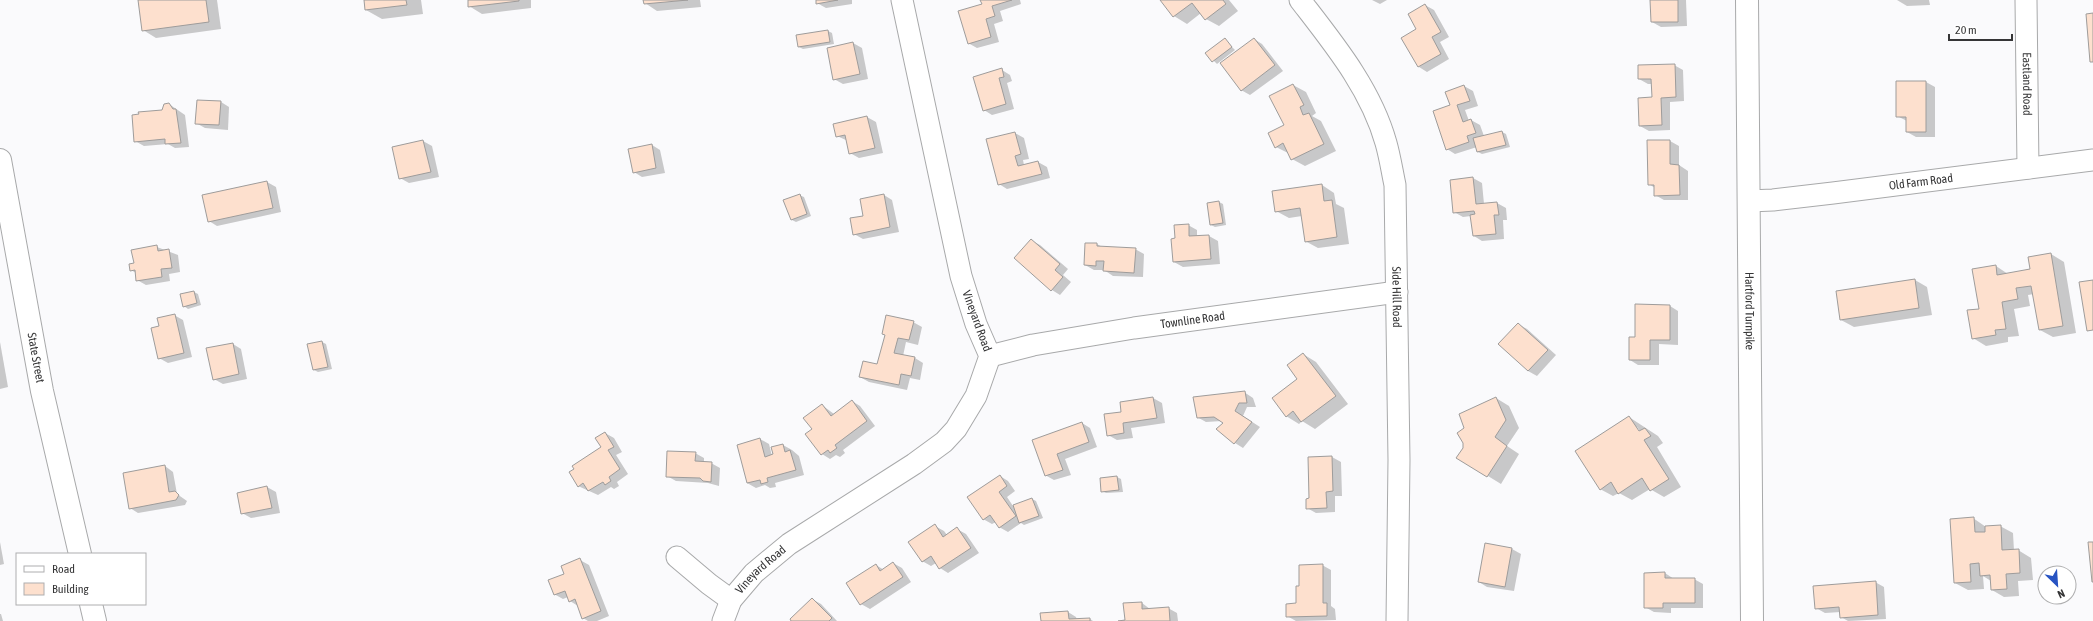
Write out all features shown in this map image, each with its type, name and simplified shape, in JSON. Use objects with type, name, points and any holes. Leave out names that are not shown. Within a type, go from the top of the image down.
[{"type":"main road","name":"Hartford Turnpike","points":[[1747,0],[1752,621]]},
{"type":"main road","name":"State Street","points":[[0,160],[42,391],[80,553]]},
{"type":"main road","points":[[91,605],[95,621]]},
{"type":"street","name":"Vineyard Road","points":[[723,621],[731,600],[754,573],[789,544],[914,464],[944,442],[956,429],[976,396],[990,356],[976,324],[962,276],[902,0]]},
{"type":"street","name":"Side Hill Road","points":[[1300,0],[1354,72],[1370,103],[1386,143],[1395,185],[1399,460],[1397,621]]},
{"type":"street","name":"Eastland Road","points":[[2026,0],[2028,168]]},
{"type":"street","name":"Old Farm Road","points":[[1749,201],[1773,200],[1833,193],[2093,160]]},
{"type":"street","name":"Townline Road","points":[[990,356],[1033,345],[1134,328],[1397,292]]},
{"type":"street","name":"Vineyard Road","points":[[677,557],[731,600]]},
{"type":"building","points":[[138,0],[206,0],[209,22],[142,31]]},
{"type":"building","points":[[364,0],[406,0],[407,5],[365,10]]},
{"type":"building","points":[[468,0],[519,0],[519,1],[468,7]]},
{"type":"building","points":[[643,0],[688,0],[644,4]]},
{"type":"building","points":[[816,0],[838,0],[816,4]]},
{"type":"building","points":[[980,0],[1012,0],[992,6],[995,16],[986,19],[991,37],[968,44],[958,11],[982,4]]},
{"type":"building","points":[[1160,0],[1223,0],[1226,4],[1205,20],[1192,3],[1173,17]]},
{"type":"building","points":[[1650,0],[1678,0],[1678,22],[1651,22]]},
{"type":"building","points":[[1425,4],[1441,32],[1432,37],[1441,54],[1418,67],[1401,38],[1416,29],[1408,14]]},
{"type":"building","points":[[2093,13],[2093,62],[2090,62],[2086,14]]},
{"type":"building","points":[[828,30],[830,42],[798,47],[796,35]]},
{"type":"building","points":[[1225,38],[1232,47],[1212,62],[1205,53]]},
{"type":"building","points":[[1254,38],[1275,65],[1241,91],[1220,63]]},
{"type":"building","points":[[853,42],[860,74],[833,80],[827,48]]},
{"type":"building","points":[[1675,64],[1676,97],[1661,98],[1662,125],[1639,126],[1638,98],[1652,97],[1651,79],[1638,79],[1638,65]]},
{"type":"building","points":[[1002,68],[1004,77],[999,78],[1006,104],[983,111],[973,77]]},
{"type":"building","points":[[1896,81],[1926,81],[1926,132],[1906,132],[1906,117],[1896,117]]},
{"type":"building","points":[[1293,84],[1304,105],[1300,107],[1303,115],[1309,113],[1324,144],[1291,160],[1283,143],[1275,148],[1268,133],[1284,125],[1269,96]]},
{"type":"building","points":[[1464,85],[1470,101],[1457,105],[1463,122],[1471,119],[1476,133],[1467,136],[1469,142],[1446,150],[1433,111],[1450,105],[1445,92]]},
{"type":"building","points":[[197,100],[221,101],[219,125],[195,124]]},
{"type":"building","points":[[169,103],[173,109],[176,109],[181,143],[165,144],[165,139],[134,142],[132,115],[139,114],[138,112],[162,110],[164,104]]},
{"type":"building","points":[[867,116],[875,148],[849,154],[845,135],[836,137],[833,124]]},
{"type":"building","points":[[1502,131],[1506,145],[1477,152],[1473,138]]},
{"type":"building","points":[[1015,132],[1021,154],[1015,156],[1018,166],[1038,161],[1042,174],[998,185],[986,139]]},
{"type":"building","points":[[423,140],[431,172],[399,179],[392,147]]},
{"type":"building","points":[[1647,140],[1670,140],[1670,164],[1679,165],[1680,195],[1654,196],[1654,185],[1648,185]]},
{"type":"building","points":[[652,144],[656,168],[633,173],[628,149]]},
{"type":"building","points":[[1473,177],[1476,204],[1497,202],[1499,215],[1494,215],[1496,234],[1473,236],[1470,215],[1475,214],[1474,211],[1453,213],[1450,180]]},
{"type":"building","points":[[267,181],[273,208],[208,222],[202,195]]},
{"type":"building","points":[[1322,184],[1324,201],[1332,200],[1337,237],[1305,242],[1300,208],[1275,212],[1272,191]]},
{"type":"building","points":[[800,194],[807,214],[791,220],[783,200]]},
{"type":"building","points":[[884,194],[890,227],[853,235],[850,218],[863,216],[860,199]]},
{"type":"building","points":[[1219,201],[1223,223],[1210,225],[1207,203]]},
{"type":"building","points":[[1189,224],[1189,236],[1209,235],[1211,259],[1173,262],[1171,239],[1175,238],[1174,225]]},
{"type":"building","points":[[1031,239],[1060,264],[1055,270],[1063,277],[1051,291],[1014,258]]},
{"type":"building","points":[[1085,243],[1097,243],[1097,246],[1136,248],[1134,273],[1103,271],[1104,261],[1096,261],[1096,266],[1084,265]]},
{"type":"building","points":[[157,245],[158,251],[169,249],[172,268],[161,269],[162,277],[136,281],[135,270],[130,271],[129,264],[134,263],[131,250]]},
{"type":"building","points":[[2051,253],[2063,326],[2039,330],[2031,286],[2016,288],[2018,299],[2002,302],[2006,329],[1995,330],[1996,335],[1972,339],[1967,310],[1979,309],[1972,269],[1996,265],[1997,275],[2030,269],[2028,257]]},
{"type":"building","points":[[1915,279],[1919,308],[1840,320],[1836,291]]},
{"type":"building","points":[[2093,280],[2093,330],[2087,331],[2079,282]]},
{"type":"building","points":[[194,291],[197,303],[183,307],[180,294]]},
{"type":"building","points":[[1635,304],[1670,305],[1670,340],[1650,340],[1650,360],[1629,360],[1629,337],[1635,337]]},
{"type":"building","points":[[175,314],[184,353],[158,359],[151,328],[159,326],[157,318]]},
{"type":"building","points":[[886,315],[914,321],[909,340],[898,338],[894,353],[915,357],[911,376],[901,374],[899,385],[859,377],[863,361],[877,364],[885,335],[882,334]]},
{"type":"building","points":[[1518,323],[1548,350],[1528,371],[1498,344]]},
{"type":"building","points":[[322,341],[328,367],[313,370],[307,344]]},
{"type":"building","points":[[233,343],[239,374],[213,380],[206,348]]},
{"type":"building","points":[[1303,353],[1336,396],[1301,422],[1293,411],[1286,417],[1272,398],[1297,379],[1287,365]]},
{"type":"building","points":[[1245,391],[1247,403],[1239,403],[1235,411],[1252,422],[1234,444],[1216,429],[1223,423],[1214,417],[1197,418],[1193,397]]},
{"type":"building","points":[[1153,397],[1157,418],[1123,423],[1124,433],[1107,436],[1104,414],[1121,412],[1120,402]]},
{"type":"building","points":[[1496,397],[1506,420],[1495,437],[1507,446],[1487,477],[1456,458],[1463,448],[1463,443],[1457,433],[1464,428],[1459,414]]},
{"type":"building","points":[[852,400],[867,421],[835,445],[837,448],[830,453],[828,450],[821,455],[805,434],[812,429],[803,418],[822,404],[831,416]]},
{"type":"building","points":[[1629,416],[1639,431],[1645,428],[1651,436],[1644,440],[1669,479],[1650,491],[1642,478],[1618,494],[1611,482],[1600,490],[1575,451]]},
{"type":"building","points":[[1082,422],[1089,442],[1057,454],[1063,470],[1045,476],[1032,440]]},
{"type":"building","points":[[605,432],[614,447],[608,450],[620,469],[609,477],[611,481],[605,485],[603,482],[588,491],[583,483],[578,487],[569,472],[574,469],[572,466],[601,447],[595,438]]},
{"type":"building","points":[[760,438],[765,457],[773,454],[771,447],[783,444],[785,452],[790,450],[796,470],[767,478],[768,482],[761,484],[760,480],[747,483],[737,445]]},
{"type":"building","points":[[667,451],[696,452],[695,461],[712,462],[711,482],[703,481],[700,478],[666,477]]},
{"type":"building","points":[[1332,456],[1333,491],[1326,492],[1327,508],[1306,509],[1306,499],[1309,498],[1308,457]]},
{"type":"building","points":[[165,465],[169,492],[175,491],[179,495],[176,500],[129,509],[123,473]]},
{"type":"building","points":[[1000,475],[1007,486],[999,492],[1016,516],[999,528],[990,515],[983,520],[967,497]]},
{"type":"building","points":[[1117,476],[1119,490],[1101,492],[1100,478]]},
{"type":"building","points":[[267,486],[272,508],[241,514],[237,493]]},
{"type":"building","points":[[1032,498],[1039,516],[1019,523],[1013,505]]},
{"type":"building","points":[[1974,517],[1975,532],[1985,532],[1985,526],[2001,525],[2002,550],[2019,549],[2020,573],[2006,574],[2007,589],[1991,590],[1990,575],[1980,576],[1979,563],[1970,564],[1971,582],[1954,583],[1950,519]]},
{"type":"building","points":[[935,524],[943,537],[957,527],[971,548],[939,569],[931,556],[922,562],[908,542]]},
{"type":"building","points":[[2088,542],[2093,542],[2093,582],[2092,582]]},
{"type":"building","points":[[1485,543],[1512,548],[1505,587],[1478,582]]},
{"type":"building","points":[[580,558],[601,611],[582,619],[575,599],[569,602],[565,591],[554,595],[548,580],[564,574],[561,566]]},
{"type":"building","points":[[893,562],[903,577],[860,605],[846,583],[876,564],[880,571]]},
{"type":"building","points":[[1323,564],[1323,603],[1327,603],[1327,616],[1286,617],[1286,604],[1296,603],[1296,586],[1299,586],[1299,565]]},
{"type":"building","points":[[1665,572],[1665,578],[1695,578],[1695,603],[1663,603],[1663,608],[1644,608],[1644,573]]},
{"type":"building","points":[[1876,581],[1878,615],[1840,618],[1839,607],[1815,609],[1813,586]]},
{"type":"building","points":[[812,598],[832,618],[829,621],[791,621],[790,619]]},
{"type":"building","points":[[1142,602],[1142,609],[1169,607],[1170,621],[1118,621],[1125,620],[1123,603]]},
{"type":"building","points":[[1068,611],[1069,619],[1090,618],[1090,621],[1041,621],[1040,613]]}]
